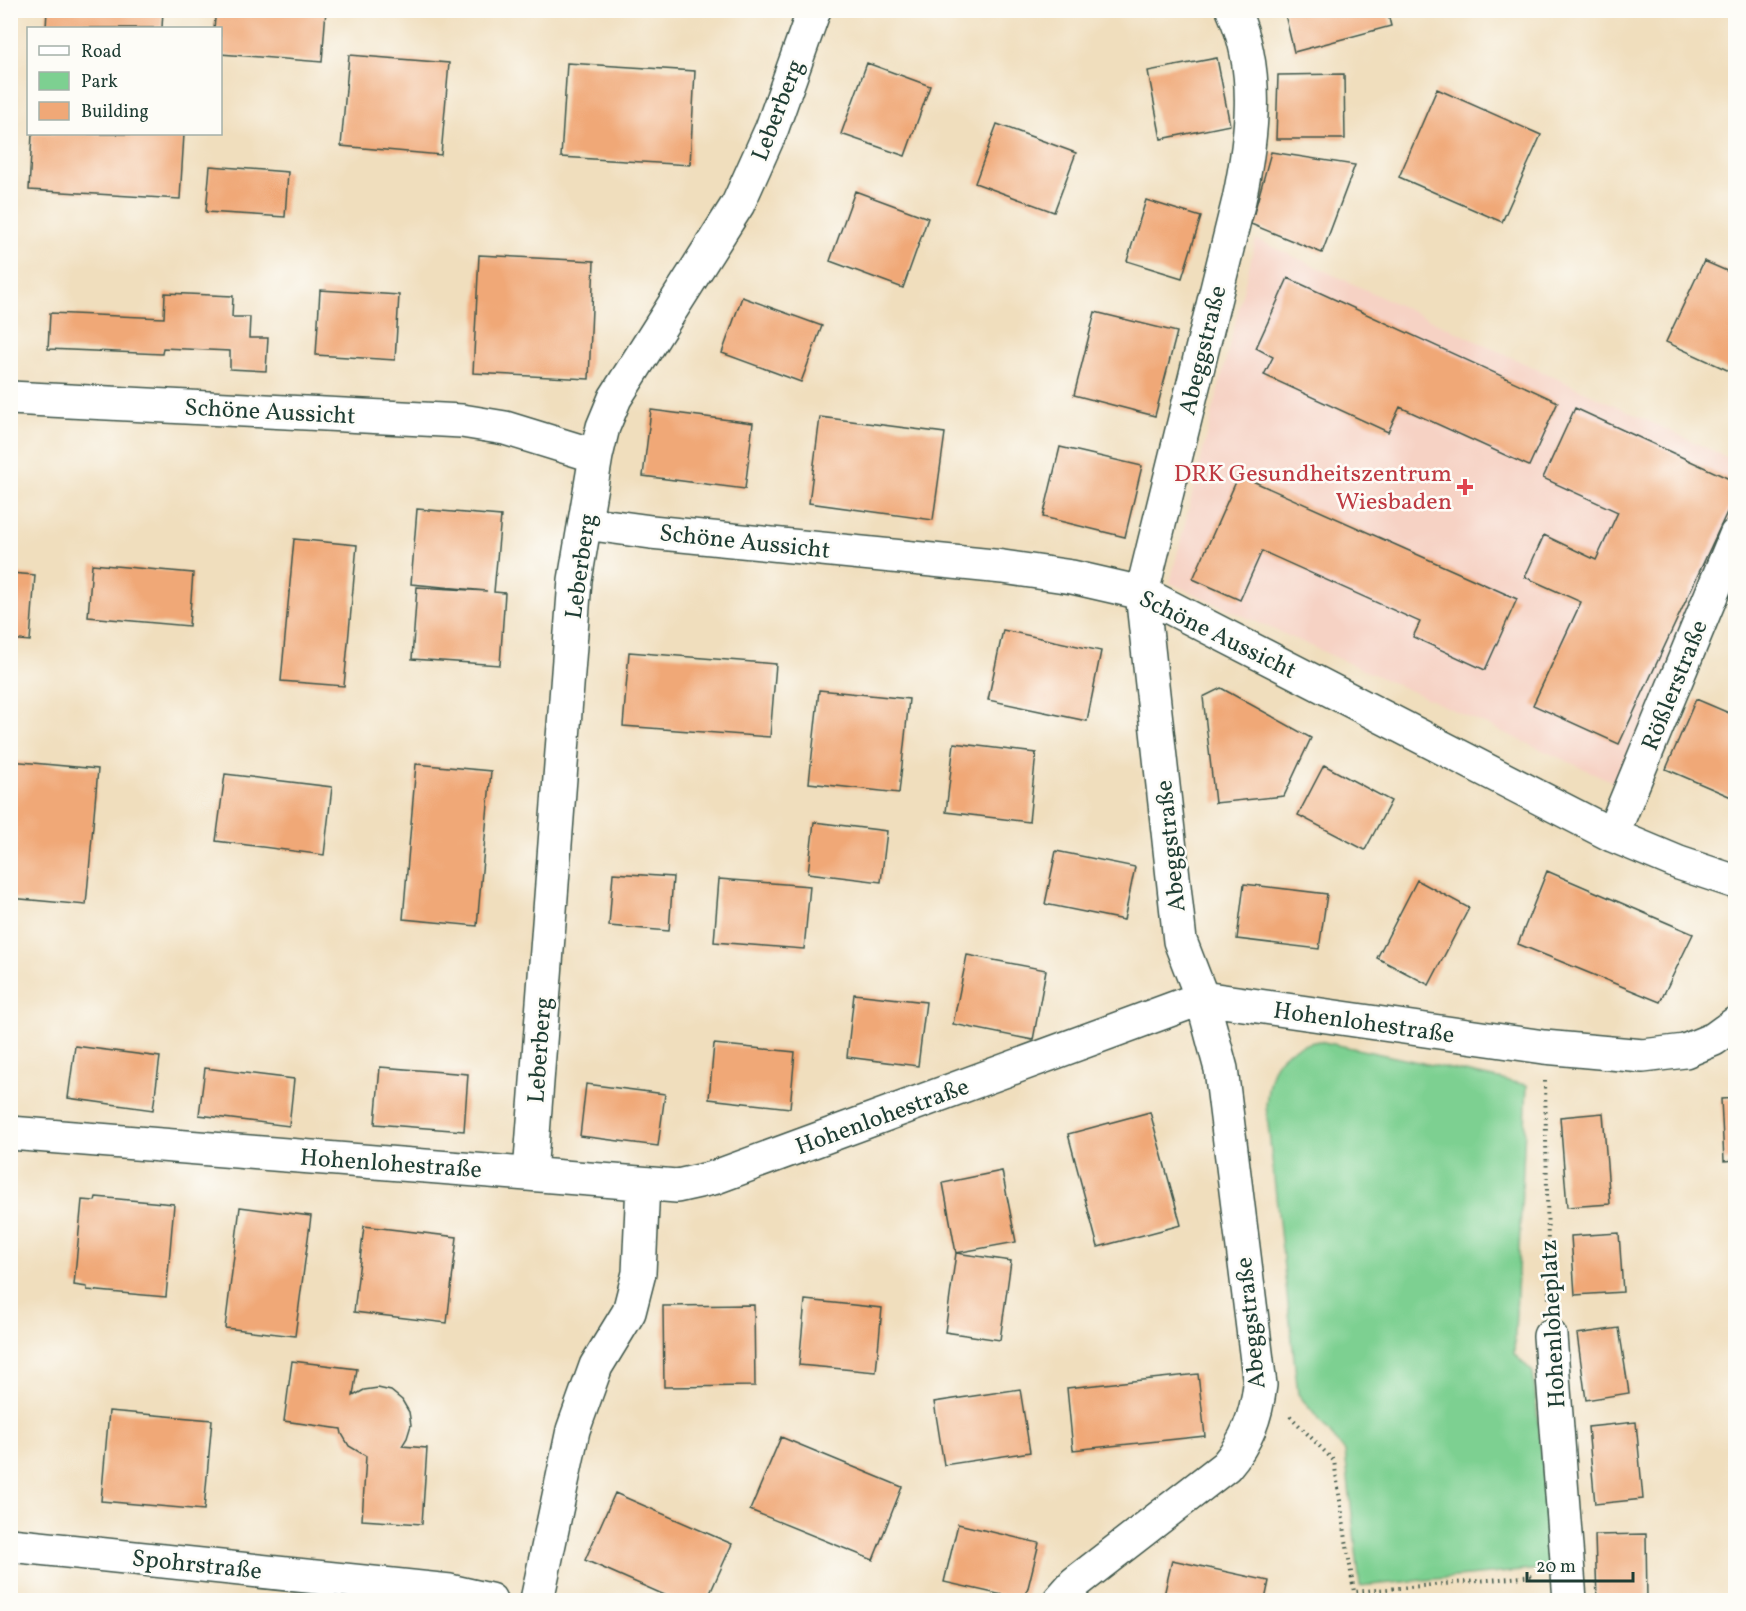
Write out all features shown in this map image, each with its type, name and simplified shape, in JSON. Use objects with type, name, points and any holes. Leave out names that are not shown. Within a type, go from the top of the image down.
[{"type":"street","name":"Leberberg","points":[[530,1174],[575,580],[603,427],[615,398],[738,204],[772,128],[814,10]]},
{"type":"street","name":"Abeggstraße","points":[[1060,1600],[1075,1583],[1226,1466],[1249,1432],[1256,1410],[1260,1385],[1221,1069],[1202,998],[1180,941],[1142,593],[1249,155],[1252,80],[1241,27],[1233,10]]},
{"type":"street","name":"Schöne Aussicht","points":[[10,398],[462,421],[505,428],[597,456]]},
{"type":"street","name":"Schöne Aussicht","points":[[585,524],[1003,567],[1072,578],[1142,593],[1612,835],[1679,863],[1736,882]]},
{"type":"street","name":"Rößlerstraße","points":[[1612,835],[1736,535]]},
{"type":"street","name":"Hohenlohestraße","points":[[10,1133],[677,1186],[714,1178],[1202,998],[1544,1047],[1643,1056],[1685,1051],[1714,1039],[1736,1023]]},
{"type":"street","points":[[537,1600],[573,1430],[596,1366],[629,1312],[639,1273],[643,1184]]},
{"type":"street","name":"Hohenloheplatz","points":[[1550,1336],[1570,1587]]},
{"type":"street","name":"Spohrstraße","points":[[10,1545],[450,1591],[490,1600]]},
{"type":"path","name":"Hohenloheplatz","points":[[1544,1047],[1550,1336]]},
{"type":"path","points":[[1260,1385],[1334,1461],[1354,1592],[1570,1587]]},
{"type":"shaded area","name":"DRK Gesundheitszentrum Wiesbaden","points":[[1256,239],[1735,461],[1735,513],[1618,784],[1170,583]]},
{"type":"green space","points":[[1319,1041],[1527,1085],[1514,1354],[1533,1372],[1553,1568],[1360,1586],[1345,1452],[1298,1394],[1266,1106],[1270,1080],[1278,1061],[1293,1049]]},
{"type":"building","points":[[47,10],[163,10],[162,27],[46,27]]},
{"type":"building","points":[[216,10],[326,10],[322,62],[222,54],[222,27],[214,27]]},
{"type":"building","points":[[1284,10],[1387,10],[1391,26],[1294,52]]},
{"type":"building","points":[[349,55],[449,63],[441,155],[341,146]]},
{"type":"building","points":[[1217,58],[1230,125],[1161,139],[1148,71]]},
{"type":"building","points":[[567,63],[695,71],[690,165],[561,157]]},
{"type":"building","points":[[867,63],[930,86],[905,156],[841,134]]},
{"type":"building","points":[[1344,74],[1345,139],[1276,139],[1278,75]]},
{"type":"building","points":[[1437,89],[1541,135],[1502,222],[1399,177]]},
{"type":"building","points":[[997,124],[1076,153],[1054,212],[975,183]]},
{"type":"building","points":[[32,135],[184,135],[180,199],[29,190]]},
{"type":"building","points":[[1271,152],[1355,165],[1322,253],[1251,224]]},
{"type":"building","points":[[210,166],[288,172],[285,217],[206,212]]},
{"type":"building","points":[[855,191],[928,218],[903,288],[830,261]]},
{"type":"building","points":[[1146,200],[1201,217],[1182,278],[1127,261]]},
{"type":"building","points":[[479,255],[594,261],[589,379],[473,373]]},
{"type":"building","points":[[1704,261],[1736,275],[1736,374],[1666,342]]},
{"type":"building","points":[[1288,278],[1558,402],[1529,466],[1400,407],[1388,432],[1264,375],[1273,357],[1256,348]]},
{"type":"building","points":[[320,290],[399,295],[395,360],[316,355]]},
{"type":"building","points":[[165,293],[233,296],[232,317],[250,317],[249,338],[268,338],[266,371],[230,369],[230,351],[163,348],[162,354],[48,349],[50,313],[164,318]]},
{"type":"building","points":[[742,297],[822,326],[801,382],[722,353]]},
{"type":"building","points":[[1095,312],[1177,332],[1155,416],[1074,395]]},
{"type":"building","points":[[1575,408],[1736,482],[1736,493],[1619,744],[1533,705],[1581,602],[1525,577],[1544,535],[1596,560],[1618,512],[1543,478]]},
{"type":"building","points":[[651,410],[753,423],[745,489],[643,476]]},
{"type":"building","points":[[820,417],[945,433],[933,520],[809,503]]},
{"type":"building","points":[[1060,447],[1142,466],[1125,537],[1043,517]]},
{"type":"building","points":[[1239,475],[1517,599],[1485,670],[1413,637],[1420,622],[1262,551],[1240,600],[1193,579]]},
{"type":"building","points":[[417,509],[501,516],[494,592],[505,593],[500,665],[412,659],[417,587],[487,591],[411,584]]},
{"type":"building","points":[[294,539],[357,545],[344,686],[281,681]]},
{"type":"building","points":[[92,564],[193,573],[189,626],[88,617]]},
{"type":"building","points":[[10,573],[35,575],[30,641],[10,639]]},
{"type":"building","points":[[1003,630],[1101,651],[1087,721],[988,700]]},
{"type":"building","points":[[629,652],[776,664],[770,737],[623,726]]},
{"type":"building","points":[[1221,688],[1311,738],[1284,796],[1215,803],[1203,697]]},
{"type":"building","points":[[819,690],[909,699],[899,793],[809,783]]},
{"type":"building","points":[[1696,699],[1736,716],[1736,799],[1666,769]]},
{"type":"building","points":[[954,743],[1036,753],[1029,822],[946,812]]},
{"type":"building","points":[[10,761],[98,769],[86,905],[10,898]]},
{"type":"building","points":[[416,764],[491,771],[477,926],[403,919]]},
{"type":"building","points":[[1324,765],[1391,801],[1365,850],[1298,815]]},
{"type":"building","points":[[225,774],[332,787],[324,855],[216,841]]},
{"type":"building","points":[[814,822],[887,831],[881,882],[808,873]]},
{"type":"building","points":[[1056,851],[1135,867],[1124,920],[1045,904]]},
{"type":"building","points":[[1547,871],[1693,934],[1660,1002],[1518,944]]},
{"type":"building","points":[[613,873],[673,877],[669,931],[609,926]]},
{"type":"building","points":[[719,879],[810,886],[804,949],[714,942]]},
{"type":"building","points":[[1417,880],[1469,908],[1429,985],[1377,958]]},
{"type":"building","points":[[1244,884],[1327,894],[1319,949],[1237,939]]},
{"type":"building","points":[[967,955],[1046,970],[1033,1040],[953,1024]]},
{"type":"building","points":[[854,994],[926,1002],[918,1066],[847,1057]]},
{"type":"building","points":[[714,1044],[795,1052],[790,1108],[709,1099]]},
{"type":"building","points":[[75,1046],[160,1057],[153,1110],[68,1098]]},
{"type":"building","points":[[380,1067],[468,1074],[464,1131],[375,1124]]},
{"type":"building","points":[[205,1068],[294,1079],[289,1126],[199,1115]]},
{"type":"building","points":[[586,1084],[665,1094],[658,1146],[580,1136]]},
{"type":"building","points":[[1736,1098],[1736,1160],[1724,1161],[1721,1099]]},
{"type":"building","points":[[1150,1112],[1181,1225],[1098,1247],[1068,1134]]},
{"type":"building","points":[[1603,1113],[1610,1204],[1567,1207],[1560,1117]]},
{"type":"building","points":[[1002,1171],[1016,1242],[956,1253],[943,1183]]},
{"type":"building","points":[[96,1197],[174,1204],[166,1297],[87,1290],[87,1287],[74,1285],[82,1200],[95,1201]]},
{"type":"building","points":[[240,1207],[311,1216],[295,1336],[225,1328]]},
{"type":"building","points":[[364,1226],[457,1237],[447,1323],[354,1312]]},
{"type":"building","points":[[1619,1233],[1623,1292],[1575,1295],[1571,1236]]},
{"type":"building","points":[[956,1253],[1011,1261],[1000,1340],[945,1332]]},
{"type":"building","points":[[805,1300],[882,1308],[876,1372],[799,1365]]},
{"type":"building","points":[[754,1305],[755,1386],[664,1387],[663,1306]]},
{"type":"building","points":[[1619,1328],[1629,1393],[1586,1400],[1577,1334]]},
{"type":"building","points":[[292,1361],[357,1369],[353,1396],[364,1390],[378,1388],[391,1391],[402,1400],[409,1412],[411,1425],[402,1446],[427,1448],[422,1524],[362,1520],[366,1456],[349,1446],[341,1429],[284,1421]]},
{"type":"building","points":[[1198,1374],[1205,1436],[1073,1450],[1067,1388]]},
{"type":"building","points":[[1020,1389],[1030,1452],[944,1465],[934,1402]]},
{"type":"building","points":[[109,1411],[212,1420],[204,1510],[101,1501]]},
{"type":"building","points":[[1636,1422],[1643,1499],[1595,1504],[1588,1427]]},
{"type":"building","points":[[781,1437],[902,1487],[873,1560],[750,1510]]},
{"type":"building","points":[[615,1493],[732,1544],[707,1600],[676,1600],[585,1560]]},
{"type":"building","points":[[958,1524],[1039,1543],[1025,1600],[944,1582]]},
{"type":"building","points":[[1646,1534],[1647,1600],[1597,1600],[1595,1535]]},
{"type":"building","points":[[1172,1560],[1269,1581],[1265,1600],[1163,1600]]},
{"type":"place","name":"DRK Gesundheitszentrum Wiesbaden","points":[[1465,487]]}]
